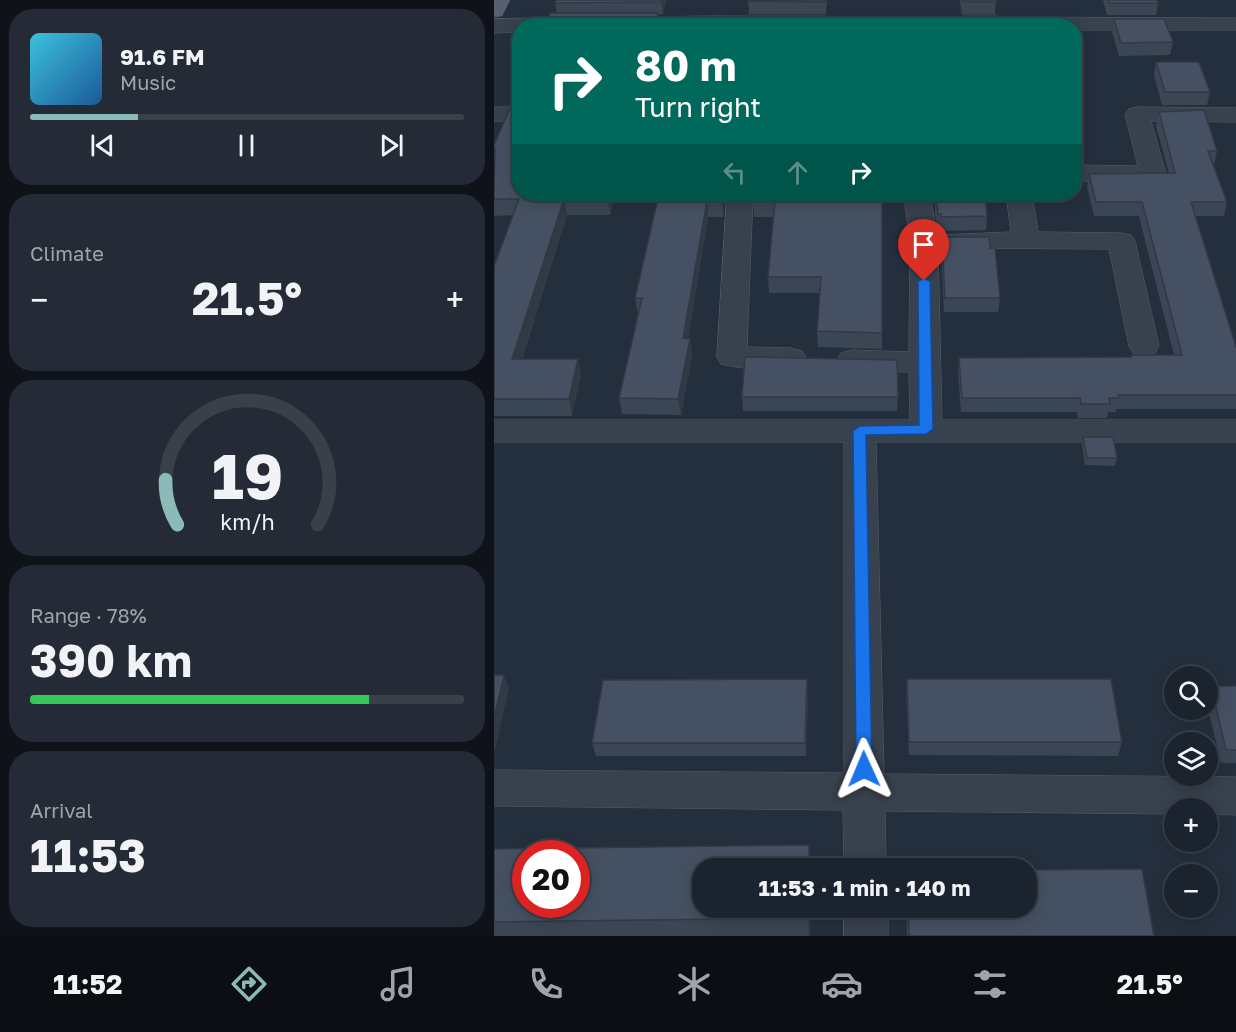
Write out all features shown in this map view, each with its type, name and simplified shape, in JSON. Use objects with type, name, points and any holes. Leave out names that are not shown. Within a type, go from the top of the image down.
[{"type":"main road","points":[[494,11],[499,0]]},
{"type":"street","points":[[717,18],[720,0]]},
{"type":"street","points":[[1082,28],[1234,30],[1218,0]]},
{"type":"street","points":[[494,26],[512,26]]},
{"type":"street","points":[[494,114],[512,114]]},
{"type":"street","points":[[1082,173],[1153,174],[1137,114],[1236,115]]},
{"type":"street","points":[[740,201],[732,357],[924,362]]},
{"type":"street","points":[[918,201],[924,241],[926,429]]},
{"type":"street","points":[[1020,201],[1025,240]]},
{"type":"street","points":[[924,241],[1121,241],[1144,346]]},
{"type":"street","points":[[494,431],[926,429],[1236,431]]},
{"type":"street","points":[[860,431],[865,858]]},
{"type":"street","points":[[494,788],[1236,796]]},
{"type":"street","points":[[866,918],[866,936]]},
{"type":"building","points":[[556,0],[662,0],[661,2],[555,3]]},
{"type":"building","points":[[826,0],[826,2],[748,1]]},
{"type":"building","points":[[962,0],[996,0],[996,2],[963,2]]},
{"type":"building","points":[[1108,0],[1157,0],[1158,3],[1109,3]]},
{"type":"building","points":[[550,13],[658,13],[657,18],[548,18]]},
{"type":"building","points":[[746,15],[825,15],[825,18],[746,18]]},
{"type":"building","points":[[964,15],[998,15],[999,18],[964,18]]},
{"type":"building","points":[[1114,19],[1164,19],[1173,42],[1121,43]]},
{"type":"building","points":[[1156,62],[1199,62],[1210,92],[1165,92]]},
{"type":"building","points":[[512,107],[512,199],[494,199],[494,145]]},
{"type":"building","points":[[1204,110],[1217,151],[1208,151],[1227,202],[1191,202],[1237,350],[1237,395],[1118,395],[1119,398],[1109,398],[1110,404],[1081,404],[1080,398],[962,398],[959,358],[1182,355],[1142,202],[1096,202],[1089,174],[1175,173],[1159,112]]},
{"type":"building","points":[[518,201],[563,201],[512,359],[578,359],[569,399],[494,399],[494,266]]},
{"type":"building","points":[[657,201],[707,201],[683,338],[690,339],[678,399],[619,398],[642,298],[635,298]]},
{"type":"building","points":[[775,201],[882,201],[882,333],[817,331],[821,277],[768,277]]},
{"type":"building","points":[[937,201],[986,201],[987,216],[941,217],[941,214],[938,214]]},
{"type":"building","points":[[942,237],[989,237],[990,248],[995,248],[1000,298],[945,298]]},
{"type":"building","points":[[745,357],[897,360],[898,397],[742,397]]},
{"type":"building","points":[[1083,437],[1113,437],[1117,458],[1087,458]]},
{"type":"building","points":[[494,675],[504,675],[494,719]]},
{"type":"building","points":[[807,679],[805,743],[592,743],[603,680]]},
{"type":"building","points":[[907,679],[1111,679],[1122,742],[909,742]]},
{"type":"building","points":[[1218,686],[1237,686],[1237,750],[1226,750],[1218,716]]},
{"type":"building","points":[[809,845],[809,858],[692,858],[692,918],[808,918],[494,922],[494,849],[512,849],[512,918],[590,918],[590,848]]},
{"type":"building","points":[[1142,869],[1154,936],[909,936],[908,918],[1037,918],[1037,870]]},
{"type":"route","points":[[864,769],[860,431],[926,429],[924,281]]}]
